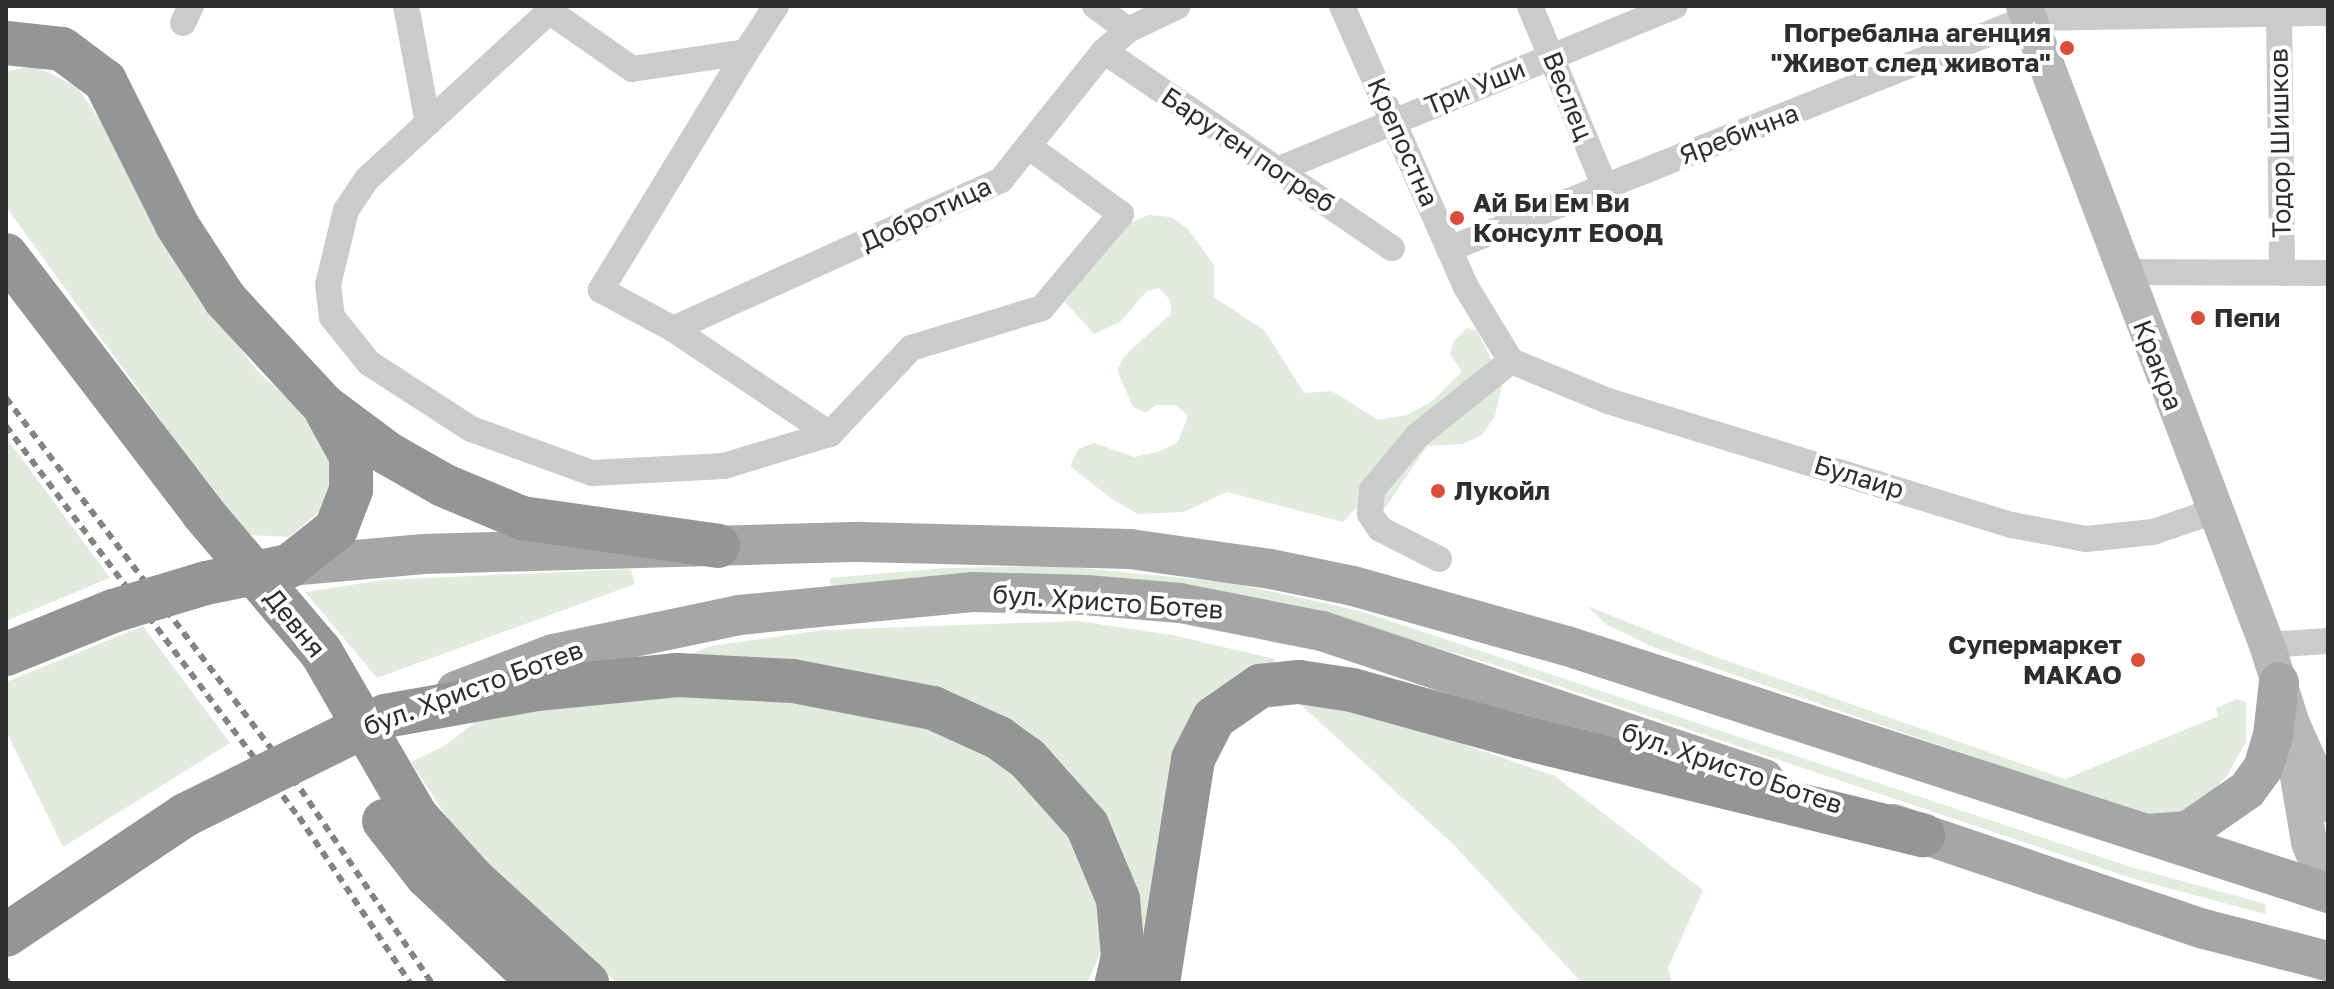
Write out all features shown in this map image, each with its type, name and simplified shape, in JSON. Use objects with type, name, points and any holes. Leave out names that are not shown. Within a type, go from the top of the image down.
[{"type":"highway","points":[[10,46],[50,45],[72,53],[105,81],[207,275],[269,351],[324,406],[414,470],[507,513],[552,526],[718,546]]},
{"type":"highway","name":"Девня","points":[[6,255],[203,513],[321,652],[416,816],[474,880],[587,983]]},
{"type":"highway","name":"Девня","points":[[6,305],[196,549],[292,653],[321,697],[360,780],[408,854],[540,983]]},
{"type":"highway","points":[[289,566],[336,529],[351,490],[351,456],[324,406]]},
{"type":"highway","name":"бул. Христо Ботев","points":[[6,654],[113,611],[206,583],[289,566]]},
{"type":"highway","points":[[396,713],[537,689],[677,675],[818,684],[933,708],[979,727],[1027,758],[1087,825],[1118,899],[1123,956],[1117,983]]},
{"type":"highway","points":[[1158,983],[1193,759],[1214,718],[1260,686],[1299,682],[1352,690],[1520,737],[1923,835]]},
{"type":"highway","name":"бул. Христо Ботев","points":[[6,935],[185,815],[396,713]]},
{"type":"main road","name":"бул. Христо Ботев","points":[[289,566],[423,554],[861,542],[1130,549],[1312,577],[1567,646],[2135,833],[2328,891]]},
{"type":"main road","name":"бул. Христо Ботев","points":[[396,713],[553,654],[739,615],[974,592],[1117,598],[1227,610],[1322,631],[1540,700],[1923,835],[2204,929],[2328,961]]},
{"type":"main road","points":[[2135,833],[2188,831],[2247,790],[2263,768],[2273,736],[2279,682]]},
{"type":"street","points":[[406,6],[428,123]]},
{"type":"street","points":[[776,6],[601,284],[605,295],[673,329],[830,434]]},
{"type":"street","points":[[1095,6],[1125,18]]},
{"type":"street","name":"Добротица","points":[[673,329],[1001,180],[1104,51],[1125,18],[1178,6]]},
{"type":"street","name":"Крепостна","points":[[1342,6],[1449,249],[1511,361]]},
{"type":"street","name":"Веслец","points":[[1530,6],[1605,187]]},
{"type":"street","name":"Три Уши","points":[[1277,170],[1394,119],[1674,6]]},
{"type":"street","points":[[746,52],[632,69],[552,9],[367,179],[346,210],[333,255],[328,285],[332,317],[369,363],[471,429],[592,473],[724,466],[830,434],[911,348],[1042,308],[1121,214],[1029,147]]},
{"type":"street","points":[[2026,12],[2328,13]]},
{"type":"street","name":"Яребична","points":[[1449,249],[2026,12]]},
{"type":"street","name":"Кракра","points":[[2026,12],[2122,272],[2267,645],[2292,724],[2328,804]]},
{"type":"street","name":"Тодор Шишков","points":[[2279,13],[2282,273]]},
{"type":"street","name":"Барутен погреб","points":[[1104,51],[1392,248]]},
{"type":"street","points":[[2122,272],[2328,273]]},
{"type":"street","points":[[1439,559],[1380,529],[1370,514],[1372,490],[1417,436],[1511,361]]},
{"type":"street","name":"Булаир","points":[[1511,361],[1608,401],[2012,525],[2086,539],[2153,532],[2214,511]]},
{"type":"street","points":[[2267,645],[2328,641]]},
{"type":"street","name":"Кракра","points":[[2292,724],[2309,842],[2328,891]]},
{"type":"shaded area","points":[[33,65],[76,86],[105,127],[184,273],[258,372],[303,411],[335,453],[332,488],[321,510],[289,537],[249,535],[225,509],[6,207],[6,72]]},
{"type":"shaded area","points":[[1149,215],[1171,217],[1188,229],[1214,265],[1214,297],[1265,331],[1304,393],[1332,391],[1378,420],[1407,415],[1431,402],[1462,372],[1450,354],[1453,342],[1467,328],[1477,331],[1503,381],[1495,416],[1482,435],[1463,444],[1427,446],[1385,508],[1355,509],[1343,522],[1227,492],[1184,512],[1138,514],[1112,499],[1070,466],[1078,449],[1094,443],[1134,457],[1157,452],[1177,443],[1188,416],[1176,405],[1156,405],[1146,413],[1133,407],[1117,370],[1125,355],[1171,314],[1170,300],[1159,288],[1147,291],[1120,322],[1094,334],[1065,302],[1129,223]]},
{"type":"shaded area","points":[[6,437],[110,578],[6,621]]},
{"type":"shaded area","points":[[1062,566],[1232,583],[1360,611],[2134,868],[2266,904],[2265,914],[2131,878],[1505,668],[1293,605],[1230,593],[831,588],[830,578],[945,568]]},
{"type":"shaded area","points":[[631,569],[635,584],[377,678],[305,592],[383,580]]},
{"type":"shaded area","points":[[1587,606],[1708,654],[2065,779],[2218,716],[2216,708],[2237,699],[2246,702],[2246,742],[2227,776],[2198,806],[2169,816],[2138,813],[1653,647],[1607,625]]},
{"type":"shaded area","points":[[1078,621],[1172,635],[1275,659],[1270,674],[1238,684],[1141,983],[1104,821],[1067,768],[1015,730],[685,656],[711,646],[823,630]]},
{"type":"shaded area","points":[[143,626],[230,743],[63,847],[6,731],[6,682]]},
{"type":"shaded area","points":[[789,696],[956,733],[1017,771],[1068,828],[1100,898],[1102,951],[1087,983],[617,983],[463,842],[411,762],[444,746],[498,705],[528,698]]},
{"type":"shaded area","points":[[1301,705],[1356,707],[1555,776],[1703,890],[1668,968],[1672,983],[1582,983],[1454,845]]},
{"type":"railway","points":[[6,398],[293,778],[432,983]]},
{"type":"railway","points":[[6,426],[299,817],[410,983]]},
{"type":"railway","points":[[6,979],[8,983]]},
{"type":"place","name":"Погребална агенция \"Живот след живота\"","points":[[2067,48]]},
{"type":"place","name":"Ай Би Ем Ви Консулт ЕООД","points":[[1457,218]]},
{"type":"place","name":"Пепи","points":[[2198,318]]},
{"type":"place","name":"Лукойл","points":[[1438,491]]},
{"type":"place","name":"Супермаркет МАКАО","points":[[2138,660]]}]
